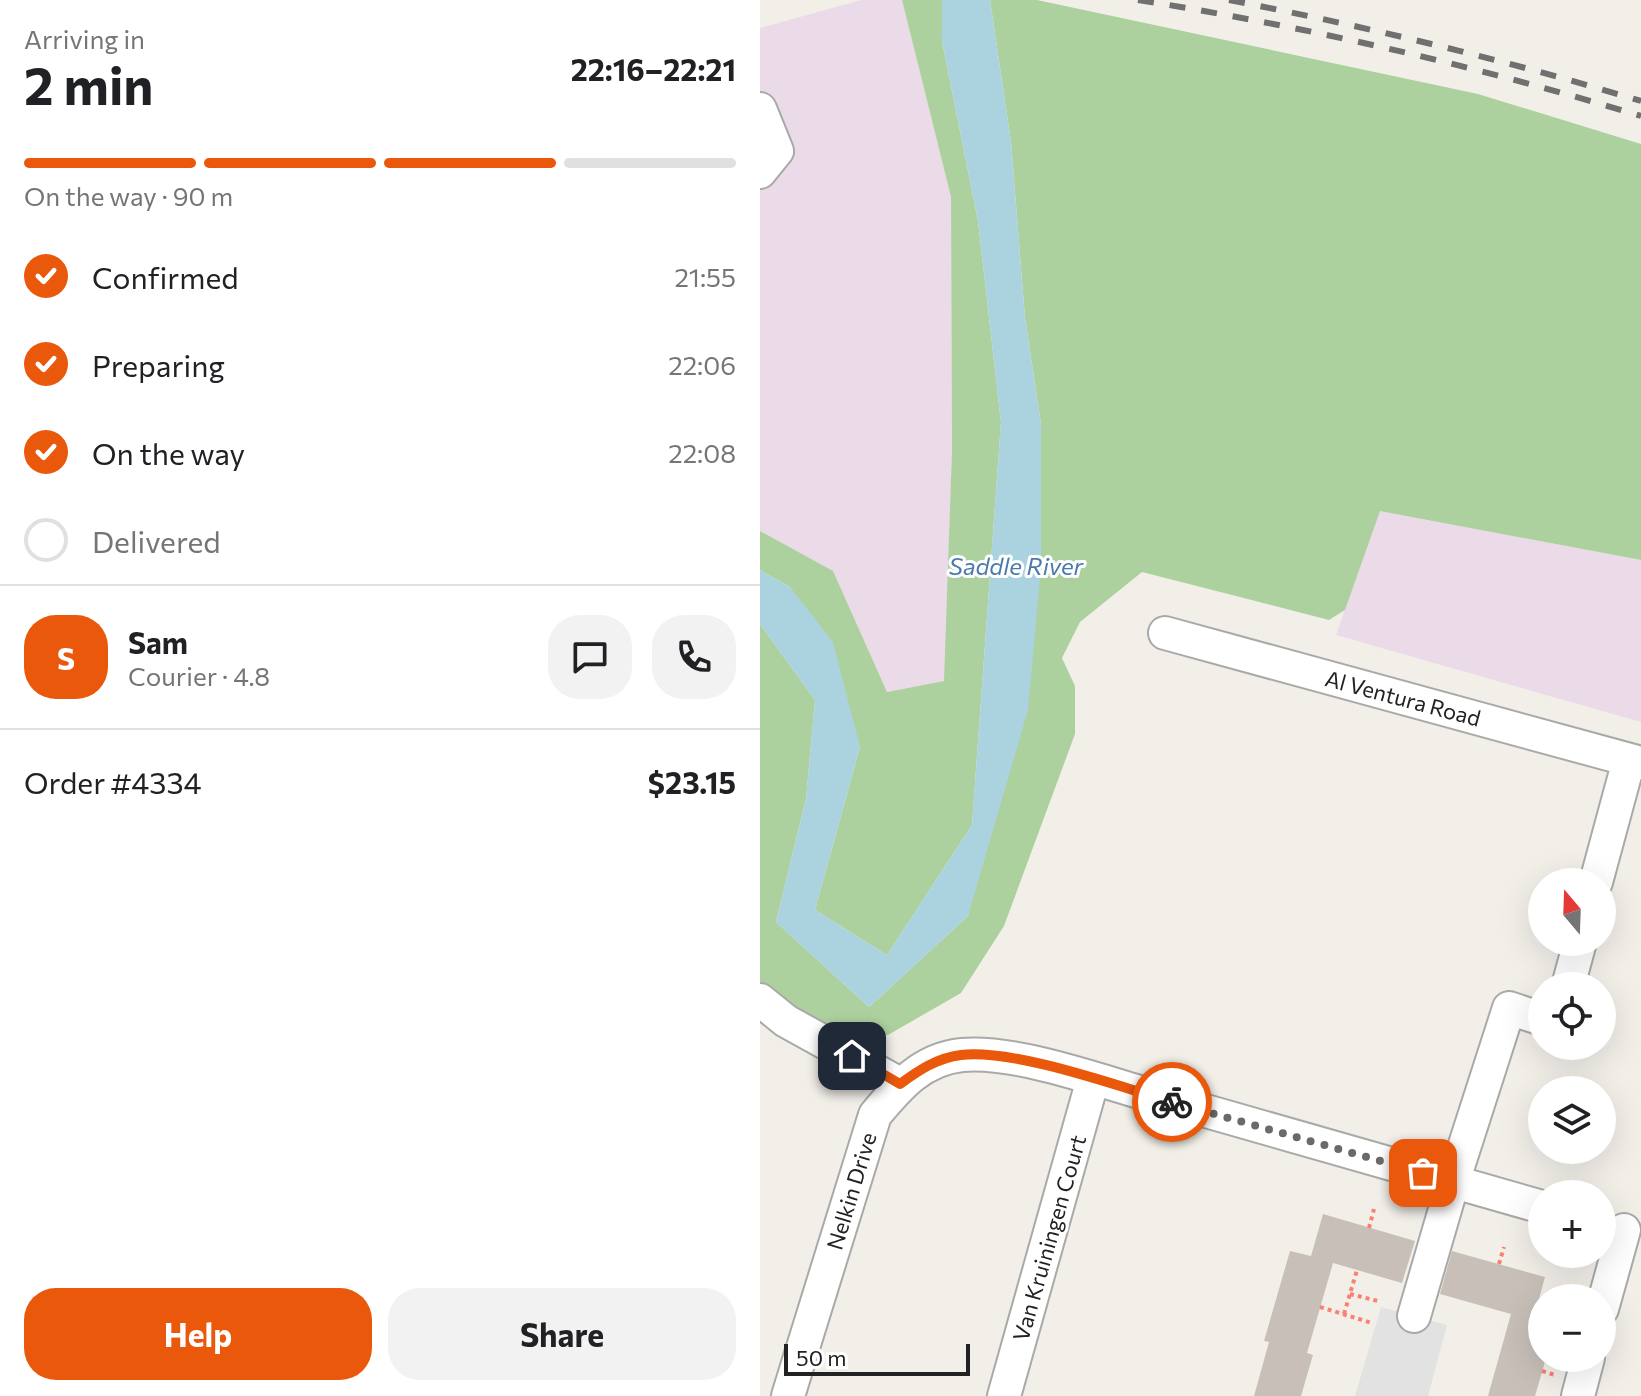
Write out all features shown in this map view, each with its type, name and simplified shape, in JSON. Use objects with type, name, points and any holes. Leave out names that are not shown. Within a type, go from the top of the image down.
[{"type":"street","points":[[760,109],[777,151],[760,172]]},
{"type":"street","name":"Al Ventura Road","points":[[1165,633],[1635,761]]},
{"type":"street","points":[[1601,868],[1635,761]]},
{"type":"street","points":[[760,1000],[786,1021],[900,1084]]},
{"type":"street","points":[[1414,1316],[1509,1008],[1528,1014]]},
{"type":"street","name":"Nelkin Drive","points":[[788,1396],[875,1115],[900,1084],[927,1064],[958,1055],[991,1054],[1093,1079],[1528,1203]]},
{"type":"street","name":"Van Kruiningen Court","points":[[1004,1396],[1093,1079]]},
{"type":"street","points":[[1608,1284],[1622,1225]]},
{"type":"path","points":[[1369,1228],[1374,1209]]},
{"type":"path","points":[[1499,1264],[1504,1247]]},
{"type":"path","points":[[1344,1314],[1357,1270]]},
{"type":"path","points":[[1350,1294],[1378,1301]]},
{"type":"path","points":[[1320,1307],[1372,1323]]},
{"type":"path","points":[[1544,1372],[1568,1386]]},
{"type":"shaded area","points":[[861,0],[902,0],[951,197],[952,449],[945,681],[887,692],[833,572],[760,531],[760,28]]},
{"type":"shaded area","points":[[1379,510],[1641,560],[1641,722],[1336,635]]},
{"type":"shaded area","points":[[1381,1307],[1447,1325],[1428,1396],[1355,1396]]},
{"type":"green space","points":[[902,0],[942,0],[942,41],[978,221],[1001,422],[972,825],[887,955],[815,910],[860,747],[790,587],[760,570],[760,531],[833,571],[887,692],[944,681],[952,449],[951,197]]},
{"type":"green space","points":[[990,0],[1037,0],[1478,94],[1641,144],[1641,560],[1380,511],[1345,610],[1329,620],[1142,572],[1080,622],[1062,658],[1075,686],[1075,734],[1004,926],[961,993],[888,1035],[823,1035],[760,984],[760,624],[815,700],[806,799],[776,922],[869,1007],[968,916],[1041,567],[1041,424],[1025,318],[1011,142]]},
{"type":"water","name":"Saddle River","points":[[942,0],[990,0],[1011,142],[1025,318],[1041,424],[1041,567],[1028,710],[968,916],[869,1007],[776,922],[806,799],[815,700],[760,624],[760,570],[790,587],[833,642],[860,747],[815,910],[887,955],[972,825],[1001,422],[978,221],[942,41]]},
{"type":"building","points":[[1323,1214],[1415,1241],[1402,1283],[1333,1263],[1307,1353],[1313,1355],[1301,1396],[1254,1396],[1269,1342],[1264,1341],[1290,1251],[1311,1256]]},
{"type":"building","points":[[1452,1251],[1545,1277],[1543,1284],[1528,1284],[1528,1372],[1542,1372],[1535,1396],[1488,1396],[1511,1314],[1440,1294]]},
{"type":"railway","points":[[1138,0],[1266,22],[1392,49],[1641,116]]},
{"type":"railway","points":[[1229,0],[1436,45],[1641,101]]},
{"type":"way so far","points":[[1172,1102],[1423,1173]]},
{"type":"route","points":[[852,1056],[900,1084],[927,1064],[958,1055],[991,1054],[1172,1102]]}]
